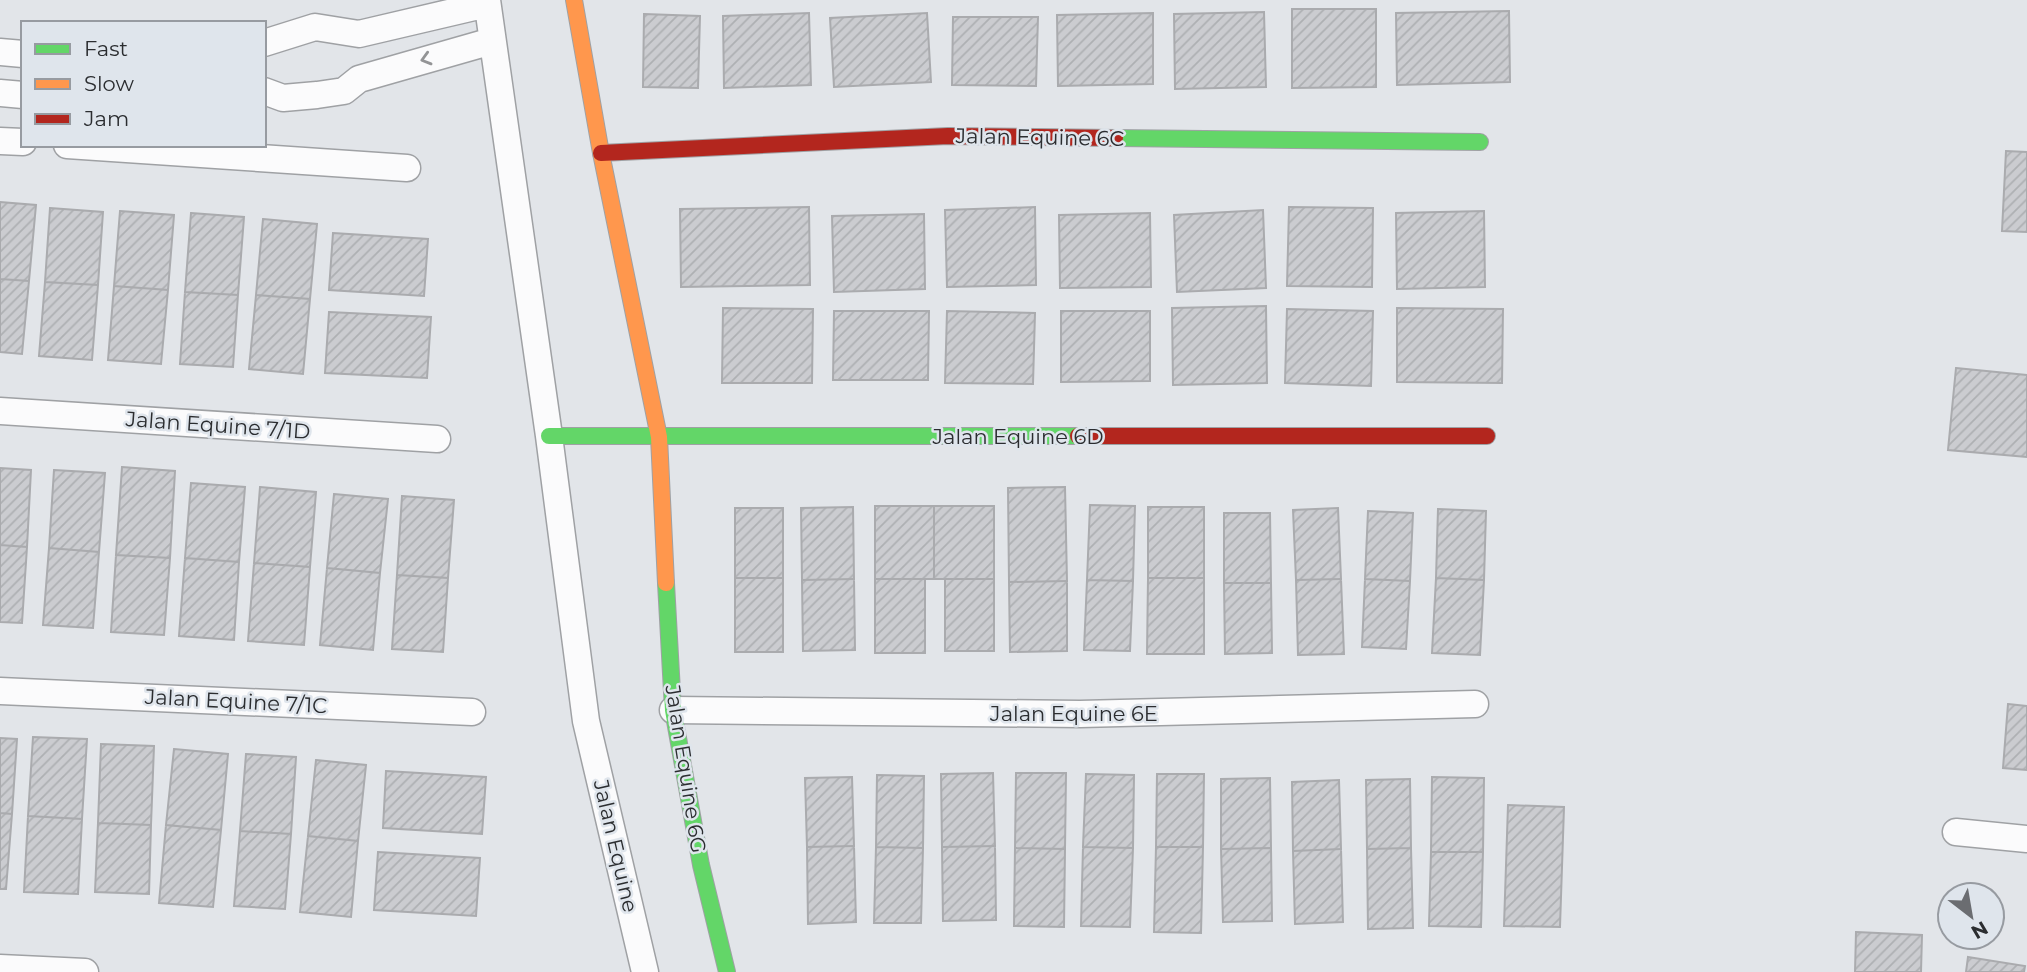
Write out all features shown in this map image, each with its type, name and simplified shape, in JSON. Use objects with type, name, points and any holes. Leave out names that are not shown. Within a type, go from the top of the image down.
[{"type":"street","name":"Jalan Equine 6G","points":[[574,0],[601,153],[659,437],[673,710],[701,865],[727,972]]},
{"type":"street","points":[[266,42],[315,27],[359,34],[487,2]]},
{"type":"street","name":"Jalan Equine","points":[[487,2],[549,436],[586,721],[645,972]]},
{"type":"street","points":[[359,34],[359,79]]},
{"type":"street","points":[[266,92],[283,98],[344,90],[359,79],[492,41]]},
{"type":"street","points":[[0,52],[21,54]]},
{"type":"street","points":[[0,93],[21,95]]},
{"type":"street","name":"Jalan Equine 6C","points":[[601,153],[948,136],[1480,142]]},
{"type":"street","points":[[0,141],[21,142]]},
{"type":"street","points":[[97,147],[407,168]]},
{"type":"street","name":"Jalan Equine 7/1D","points":[[0,411],[437,439]]},
{"type":"street","name":"Jalan Equine 6D","points":[[549,436],[1487,436]]},
{"type":"street","name":"Jalan Equine 7/1C","points":[[0,691],[472,712]]},
{"type":"street","name":"Jalan Equine 6E","points":[[673,710],[1080,714],[1475,704]]},
{"type":"street","points":[[1956,832],[2027,839]]},
{"type":"street","points":[[0,968],[85,972]]},
{"type":"building","points":[[1292,9],[1376,9],[1376,87],[1292,88]]},
{"type":"building","points":[[1509,11],[1510,82],[1397,85],[1396,13]]},
{"type":"building","points":[[1264,12],[1266,87],[1175,89],[1174,14]]},
{"type":"building","points":[[809,13],[811,85],[724,88],[723,16]]},
{"type":"building","points":[[927,13],[931,82],[834,87],[830,18]]},
{"type":"building","points":[[1153,13],[1153,84],[1058,86],[1057,15]]},
{"type":"building","points":[[644,14],[700,16],[698,88],[643,87]]},
{"type":"building","points":[[953,17],[1038,17],[1036,86],[952,85]]},
{"type":"building","points":[[2006,151],[2027,152],[2027,232],[2002,231]]},
{"type":"building","points":[[0,202],[36,205],[29,281],[0,279]]},
{"type":"building","points":[[809,207],[810,285],[681,287],[680,209]]},
{"type":"building","points":[[1035,207],[1036,285],[947,287],[945,210]]},
{"type":"building","points":[[1289,207],[1373,208],[1372,287],[1287,286]]},
{"type":"building","points":[[50,208],[103,212],[98,285],[45,282]]},
{"type":"building","points":[[1263,210],[1266,288],[1177,292],[1174,215]]},
{"type":"building","points":[[120,211],[174,215],[168,290],[114,286]]},
{"type":"building","points":[[1484,211],[1485,287],[1397,289],[1396,213]]},
{"type":"building","points":[[191,213],[244,217],[238,295],[185,292]]},
{"type":"building","points":[[1150,213],[1151,287],[1060,288],[1059,215]]},
{"type":"building","points":[[924,214],[925,289],[834,292],[832,216]]},
{"type":"building","points":[[263,219],[317,224],[310,299],[256,295]]},
{"type":"building","points":[[333,233],[428,239],[424,296],[329,290]]},
{"type":"building","points":[[0,279],[29,281],[22,354],[0,352]]},
{"type":"building","points":[[45,282],[98,285],[92,360],[39,356]]},
{"type":"building","points":[[114,286],[168,290],[161,364],[108,360]]},
{"type":"building","points":[[185,292],[238,295],[233,367],[180,364]]},
{"type":"building","points":[[256,295],[310,299],[303,374],[249,369]]},
{"type":"building","points":[[1266,306],[1267,383],[1173,385],[1172,308]]},
{"type":"building","points":[[723,308],[813,309],[812,383],[722,383]]},
{"type":"building","points":[[1397,308],[1503,309],[1502,383],[1397,382]]},
{"type":"building","points":[[1287,309],[1373,311],[1371,386],[1285,383]]},
{"type":"building","points":[[834,311],[929,311],[928,380],[833,380]]},
{"type":"building","points":[[947,311],[1035,313],[1033,384],[945,383]]},
{"type":"building","points":[[1061,311],[1150,311],[1150,381],[1061,382]]},
{"type":"building","points":[[329,312],[431,317],[427,378],[325,373]]},
{"type":"building","points":[[1956,368],[2027,375],[2027,457],[1948,450]]},
{"type":"building","points":[[122,467],[175,471],[170,558],[116,555]]},
{"type":"building","points":[[0,468],[31,470],[27,547],[0,545]]},
{"type":"building","points":[[54,470],[105,473],[99,552],[49,548]]},
{"type":"building","points":[[191,483],[245,487],[239,562],[185,558]]},
{"type":"building","points":[[260,487],[316,492],[310,567],[254,563]]},
{"type":"building","points":[[1065,487],[1067,581],[1009,582],[1008,488]]},
{"type":"building","points":[[334,494],[388,499],[380,573],[327,568]]},
{"type":"building","points":[[402,496],[454,500],[448,578],[397,575]]},
{"type":"building","points":[[1090,505],[1135,506],[1133,581],[1087,580]]},
{"type":"building","points":[[875,506],[934,506],[934,579],[875,579]]},
{"type":"building","points":[[934,506],[994,506],[994,579],[934,579]]},
{"type":"building","points":[[853,507],[854,579],[802,580],[801,508]]},
{"type":"building","points":[[1148,507],[1204,507],[1204,578],[1148,578]]},
{"type":"building","points":[[735,508],[783,508],[783,578],[735,578]]},
{"type":"building","points":[[1338,508],[1341,579],[1296,580],[1293,510]]},
{"type":"building","points":[[1438,509],[1486,511],[1484,580],[1436,578]]},
{"type":"building","points":[[1368,511],[1413,513],[1410,581],[1365,579]]},
{"type":"building","points":[[1224,513],[1270,513],[1271,583],[1224,583]]},
{"type":"building","points":[[0,545],[27,547],[22,623],[0,622]]},
{"type":"building","points":[[49,548],[99,552],[93,628],[43,625]]},
{"type":"building","points":[[116,555],[170,558],[164,635],[111,632]]},
{"type":"building","points":[[185,558],[239,562],[234,640],[179,636]]},
{"type":"building","points":[[254,563],[310,567],[304,645],[248,641]]},
{"type":"building","points":[[327,568],[380,573],[373,650],[320,645]]},
{"type":"building","points":[[397,575],[448,578],[443,652],[392,649]]},
{"type":"building","points":[[735,578],[783,578],[783,652],[735,652]]},
{"type":"building","points":[[1148,578],[1204,578],[1204,654],[1147,654]]},
{"type":"building","points":[[1436,578],[1484,580],[1480,655],[1432,653]]},
{"type":"building","points":[[854,579],[855,650],[803,651],[802,580]]},
{"type":"building","points":[[875,579],[925,579],[925,653],[875,653]]},
{"type":"building","points":[[945,579],[994,579],[994,651],[945,651]]},
{"type":"building","points":[[1341,579],[1344,654],[1298,655],[1296,580]]},
{"type":"building","points":[[1365,579],[1410,581],[1406,649],[1362,647]]},
{"type":"building","points":[[1087,580],[1133,581],[1130,651],[1084,650]]},
{"type":"building","points":[[1067,581],[1067,651],[1010,652],[1009,582]]},
{"type":"building","points":[[1224,583],[1271,583],[1272,653],[1225,654]]},
{"type":"building","points":[[2008,704],[2027,706],[2027,770],[2003,768]]},
{"type":"building","points":[[33,737],[87,739],[82,819],[28,816]]},
{"type":"building","points":[[0,738],[17,739],[12,814],[0,813]]},
{"type":"building","points":[[101,744],[154,746],[151,825],[98,823]]},
{"type":"building","points":[[174,749],[228,754],[221,830],[166,825]]},
{"type":"building","points":[[246,754],[296,757],[291,834],[240,831]]},
{"type":"building","points":[[316,760],[366,765],[358,841],[308,836]]},
{"type":"building","points":[[386,771],[486,777],[482,834],[383,828]]},
{"type":"building","points":[[993,773],[995,846],[942,847],[941,774]]},
{"type":"building","points":[[1016,773],[1066,773],[1065,849],[1015,848]]},
{"type":"building","points":[[1086,774],[1134,775],[1133,848],[1083,847]]},
{"type":"building","points":[[1157,774],[1204,774],[1203,847],[1156,847]]},
{"type":"building","points":[[877,775],[924,776],[923,848],[876,847]]},
{"type":"building","points":[[852,777],[854,846],[807,847],[805,778]]},
{"type":"building","points":[[1432,777],[1484,778],[1483,852],[1431,852]]},
{"type":"building","points":[[1270,778],[1271,848],[1221,849],[1221,779]]},
{"type":"building","points":[[1410,779],[1411,848],[1367,849],[1366,780]]},
{"type":"building","points":[[1339,780],[1341,849],[1293,851],[1292,782]]},
{"type":"building","points":[[1508,805],[1564,807],[1560,927],[1504,926]]},
{"type":"building","points":[[0,813],[12,814],[6,889],[0,889]]},
{"type":"building","points":[[28,816],[82,819],[78,894],[24,892]]},
{"type":"building","points":[[98,823],[151,825],[149,894],[95,892]]},
{"type":"building","points":[[166,825],[221,830],[213,907],[159,903]]},
{"type":"building","points":[[240,831],[291,834],[285,909],[234,906]]},
{"type":"building","points":[[308,836],[358,841],[351,917],[300,912]]},
{"type":"building","points":[[854,846],[856,922],[808,924],[807,847]]},
{"type":"building","points":[[995,846],[996,920],[943,921],[942,847]]},
{"type":"building","points":[[876,847],[923,848],[921,923],[874,923]]},
{"type":"building","points":[[1083,847],[1133,848],[1130,927],[1081,926]]},
{"type":"building","points":[[1156,847],[1203,847],[1201,933],[1154,932]]},
{"type":"building","points":[[1015,848],[1065,849],[1064,927],[1014,926]]},
{"type":"building","points":[[1271,848],[1272,921],[1223,922],[1221,849]]},
{"type":"building","points":[[1411,848],[1413,928],[1368,929],[1367,849]]},
{"type":"building","points":[[1341,849],[1343,922],[1295,924],[1293,851]]},
{"type":"building","points":[[378,852],[480,858],[476,916],[374,910]]},
{"type":"building","points":[[1431,852],[1483,852],[1481,927],[1429,926]]},
{"type":"building","points":[[1856,932],[1922,935],[1921,972],[1855,972]]},
{"type":"building","points":[[1968,957],[2025,966],[2024,972],[1966,972]]},
{"type":"traffic: fast","points":[[1115,138],[1480,142]]},
{"type":"traffic: fast","points":[[549,436],[1078,436]]},
{"type":"traffic: fast","points":[[666,583],[673,710],[701,865],[727,972]]},
{"type":"traffic: slow","points":[[574,0],[601,153],[659,437],[666,583]]},
{"type":"traffic: jam","points":[[601,153],[948,136],[1115,138]]},
{"type":"traffic: jam","points":[[1078,436],[1487,436]]}]
